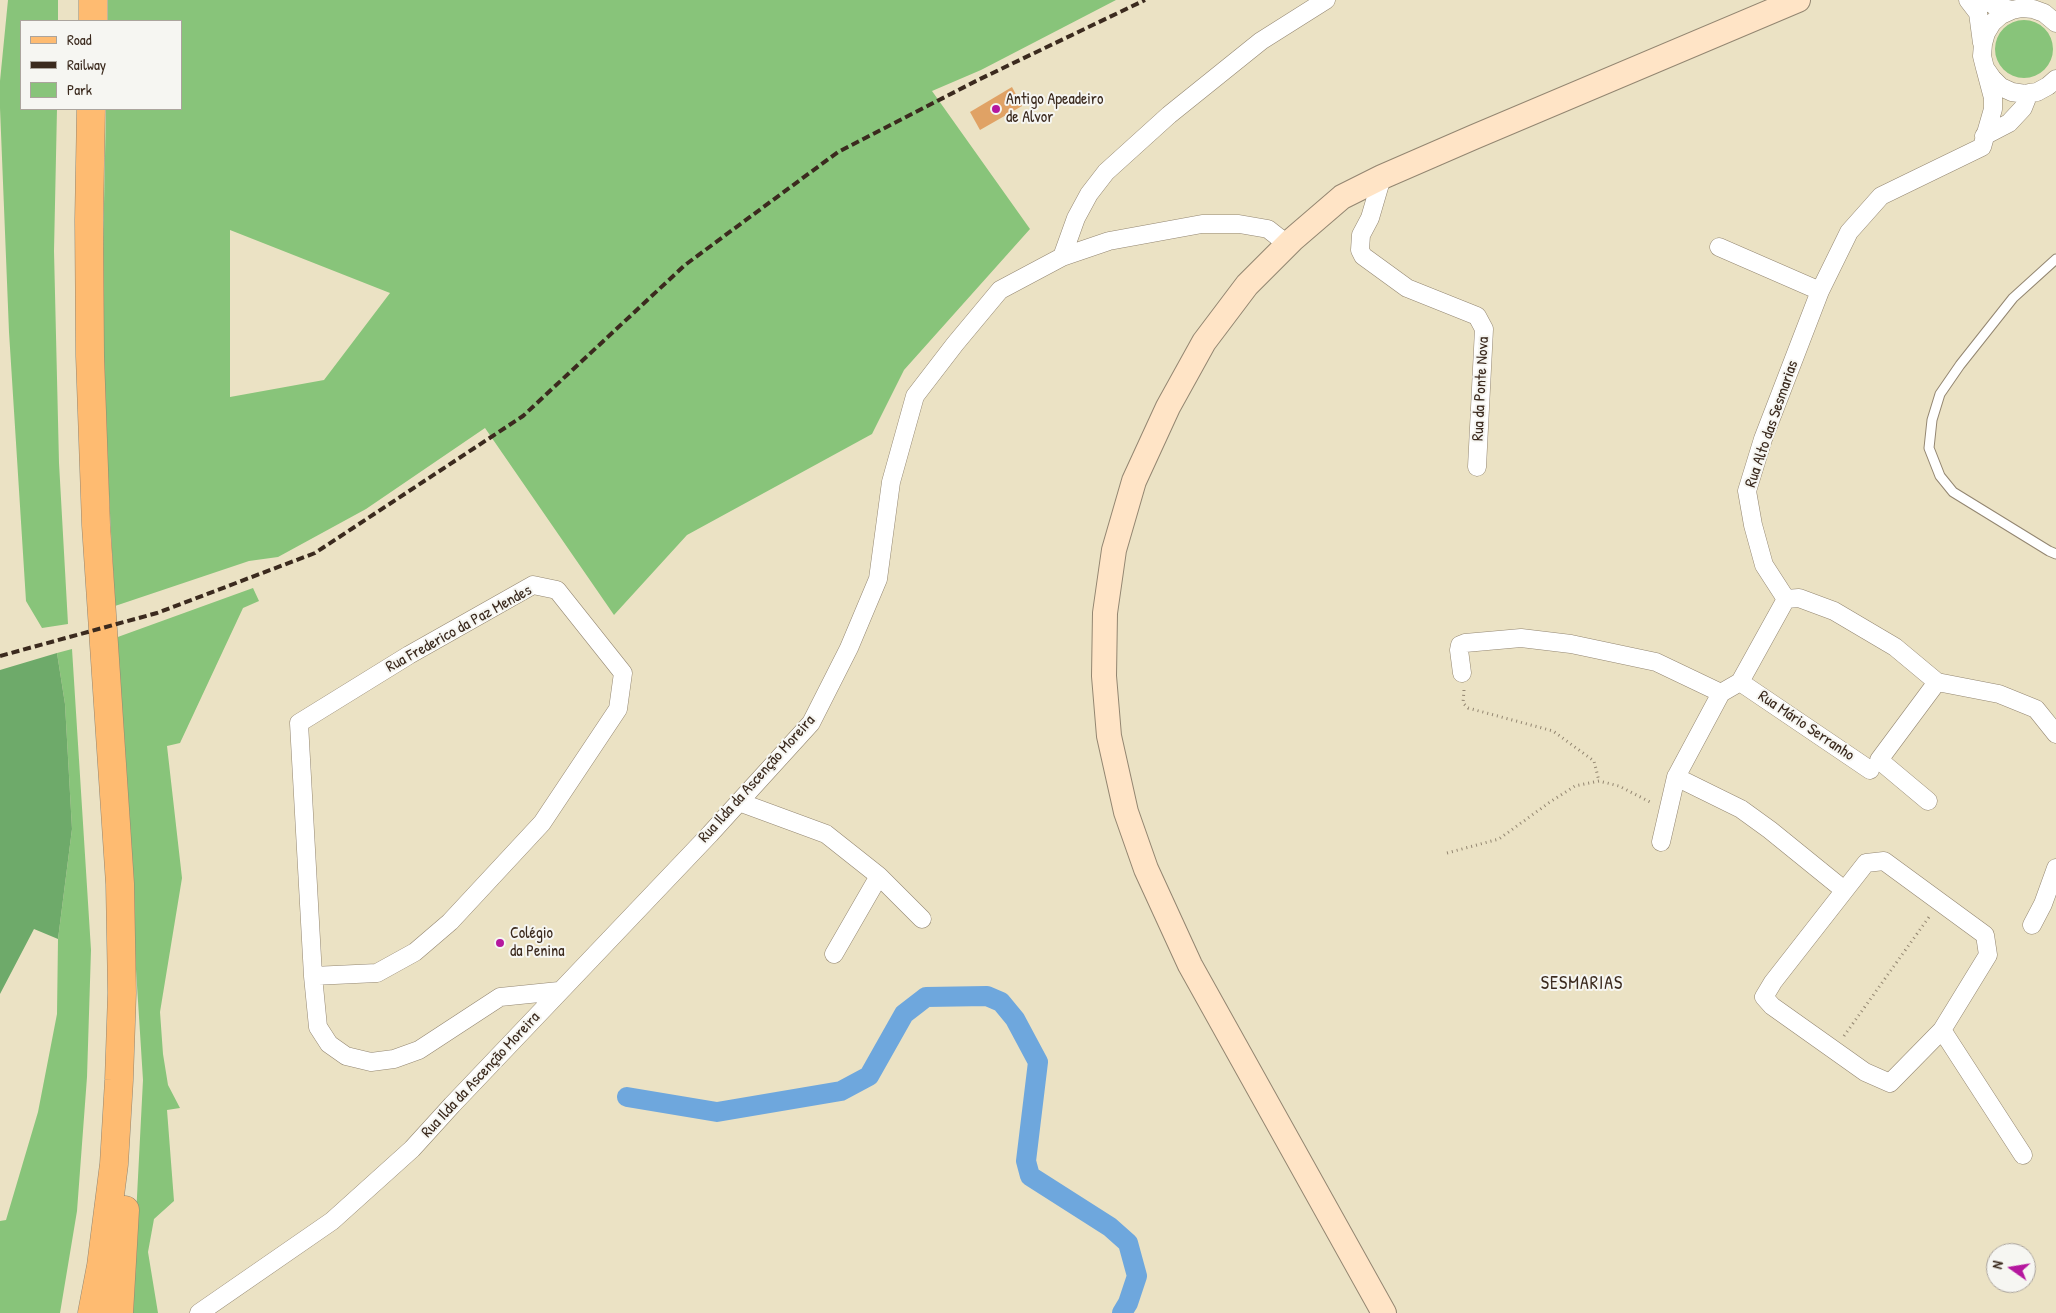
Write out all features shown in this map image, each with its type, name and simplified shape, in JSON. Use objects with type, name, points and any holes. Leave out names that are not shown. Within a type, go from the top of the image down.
[{"type":"main road","points":[[76,20],[77,0]]},
{"type":"main road","points":[[92,20],[93,0]]},
{"type":"main road","points":[[1384,1313],[1190,965],[1146,869],[1126,812],[1109,736],[1104,676],[1105,613],[1114,550],[1134,482],[1168,407],[1204,342],[1247,285],[1287,244],[1342,197],[1382,176],[1798,0]]},
{"type":"main road","points":[[75,110],[72,326],[90,689],[99,798],[106,940],[105,1025],[98,1146],[89,1231],[76,1313]]},
{"type":"main road","points":[[91,110],[89,220],[90,356],[96,525],[120,884],[128,959],[132,1050],[132,1122],[119,1313]]},
{"type":"main road","points":[[92,1313],[101,1266],[114,1164],[122,993],[120,884]]},
{"type":"street","points":[[1062,257],[1076,218],[1089,194],[1106,172],[1169,115],[1261,41],[1326,0]]},
{"type":"street","points":[[1968,0],[1978,13],[1982,44]]},
{"type":"street","points":[[1984,0],[1995,6],[2012,10],[2028,9],[2052,19]]},
{"type":"street","points":[[1982,44],[1992,23],[2001,15],[2012,10]]},
{"type":"street","name":"Rua Alto das Sesmarias","points":[[1786,599],[1764,565],[1753,525],[1747,491],[1763,439],[1820,291],[1849,232],[1881,196],[1982,148],[1993,110],[1993,98],[1982,56],[1982,44]]},
{"type":"street","points":[[1985,68],[2001,87],[2012,92],[2037,92],[2056,79]]},
{"type":"street","name":"Rua Alto das Sesmarias","points":[[1984,136],[2009,122],[2023,108],[2028,93]]},
{"type":"street","name":"Rua da Ponte Nova","points":[[1382,176],[1370,218],[1361,236],[1360,250],[1363,256],[1408,288],[1477,316],[1484,329],[1477,467]]},
{"type":"street","name":"Rua Ilda da Ascenção Moreira","points":[[199,1313],[332,1221],[405,1156],[739,802],[811,723],[849,648],[878,579],[891,482],[916,396],[955,344],[1000,290],[1062,257],[1109,241],[1202,224],[1239,224],[1268,229],[1287,244]]},
{"type":"street","points":[[1719,247],[1820,291]]},
{"type":"street","name":"Rua Frederico da Paz Mendes","points":[[313,976],[377,973],[415,952],[443,928],[542,822],[618,709],[623,674],[557,590],[533,585],[409,655],[299,723],[313,976],[318,1027],[329,1044],[346,1056],[371,1062],[394,1059],[419,1050],[500,997],[560,991]]},
{"type":"street","points":[[1661,842],[1676,777],[1721,694],[1740,682],[1786,599],[1799,598],[1834,611],[1895,647],[1937,682],[1999,694],[2036,710],[2056,734]]},
{"type":"street","points":[[1462,673],[1460,645],[1521,638],[1571,644],[1656,662],[1721,694]]},
{"type":"street","name":"Rua Mário Serranho","points":[[1740,682],[1871,770],[1928,801]]},
{"type":"street","name":"Rua Mário Serranho","points":[[1871,770],[1937,682]]},
{"type":"street","points":[[1676,777],[1741,809],[1844,890]]},
{"type":"street","points":[[739,802],[826,834],[879,876],[922,919]]},
{"type":"street","points":[[1884,861],[1984,935],[1988,954],[1942,1030],[1890,1082],[1865,1072],[1772,1006],[1764,997],[1773,982],[1844,890],[1866,864],[1884,861]]},
{"type":"street","points":[[2032,925],[2056,868]]},
{"type":"street","points":[[834,954],[879,876]]},
{"type":"street","points":[[1942,1030],[2022,1156]]},
{"type":"lane","points":[[2056,259],[2013,298],[1940,394],[1932,420],[1929,448],[1940,476],[1953,492],[2056,554]]},
{"type":"path","points":[[1462,673],[1464,703],[1468,708],[1553,732],[1594,761],[1599,781]]},
{"type":"path","points":[[1447,853],[1499,839],[1550,802],[1576,786],[1599,781],[1619,786],[1668,811]]},
{"type":"path","points":[[1834,1050],[1939,902]]},
{"type":"green space","points":[[8,0],[58,0],[58,20],[20,20],[20,110],[57,110],[54,251],[59,463],[68,624],[42,628],[26,601],[9,332],[0,81]]},
{"type":"green space","points":[[108,0],[1116,0],[981,70],[932,91],[1030,229],[904,370],[872,434],[687,535],[614,615],[485,428],[366,509],[278,557],[249,561],[115,606],[101,346],[106,110],[182,110],[182,20],[108,20]],"holes":[[[230,230],[390,293],[324,380],[230,397]]]},
{"type":"green space","points":[[2024,20],[2035,22],[2048,33],[2053,49],[2051,60],[2040,73],[2024,78],[2013,76],[2000,65],[1995,49],[1997,38],[2008,25]]},
{"type":"green space","points":[[253,588],[259,601],[243,608],[180,743],[167,746],[182,878],[160,1012],[163,1054],[168,1085],[180,1108],[167,1110],[174,1201],[154,1219],[148,1252],[158,1313],[131,1313],[143,1080],[115,638]]},
{"type":"green space","points":[[72,649],[91,950],[87,1077],[77,1211],[60,1313],[0,1313],[0,1221],[6,1220],[38,1112],[57,1014],[58,939],[72,829],[65,704],[57,653]]},
{"type":"green space","points":[[57,653],[65,704],[72,829],[58,939],[34,929],[0,994],[0,670]]},
{"type":"building","name":"Antigo Apeadeiro de Alvor","points":[[1012,87],[1022,106],[980,130],[970,112]]},
{"type":"waterway","points":[[627,1097],[717,1112],[841,1091],[869,1076],[904,1014],[926,997],[987,996],[1001,1002],[1015,1019],[1038,1062],[1026,1161],[1030,1176],[1110,1227],[1128,1243],[1137,1276],[1128,1303],[1122,1313]]},
{"type":"railway","points":[[0,656],[157,613],[315,553],[523,416],[685,265],[838,152],[978,80],[1145,0]]},
{"type":"place","name":"Antigo Apeadeiro de Alvor","points":[[996,109]]},
{"type":"place","name":"Colégio da Penina","points":[[500,943]]},
{"type":"district","name":"SESMARIAS","points":[[1582,984]]}]
